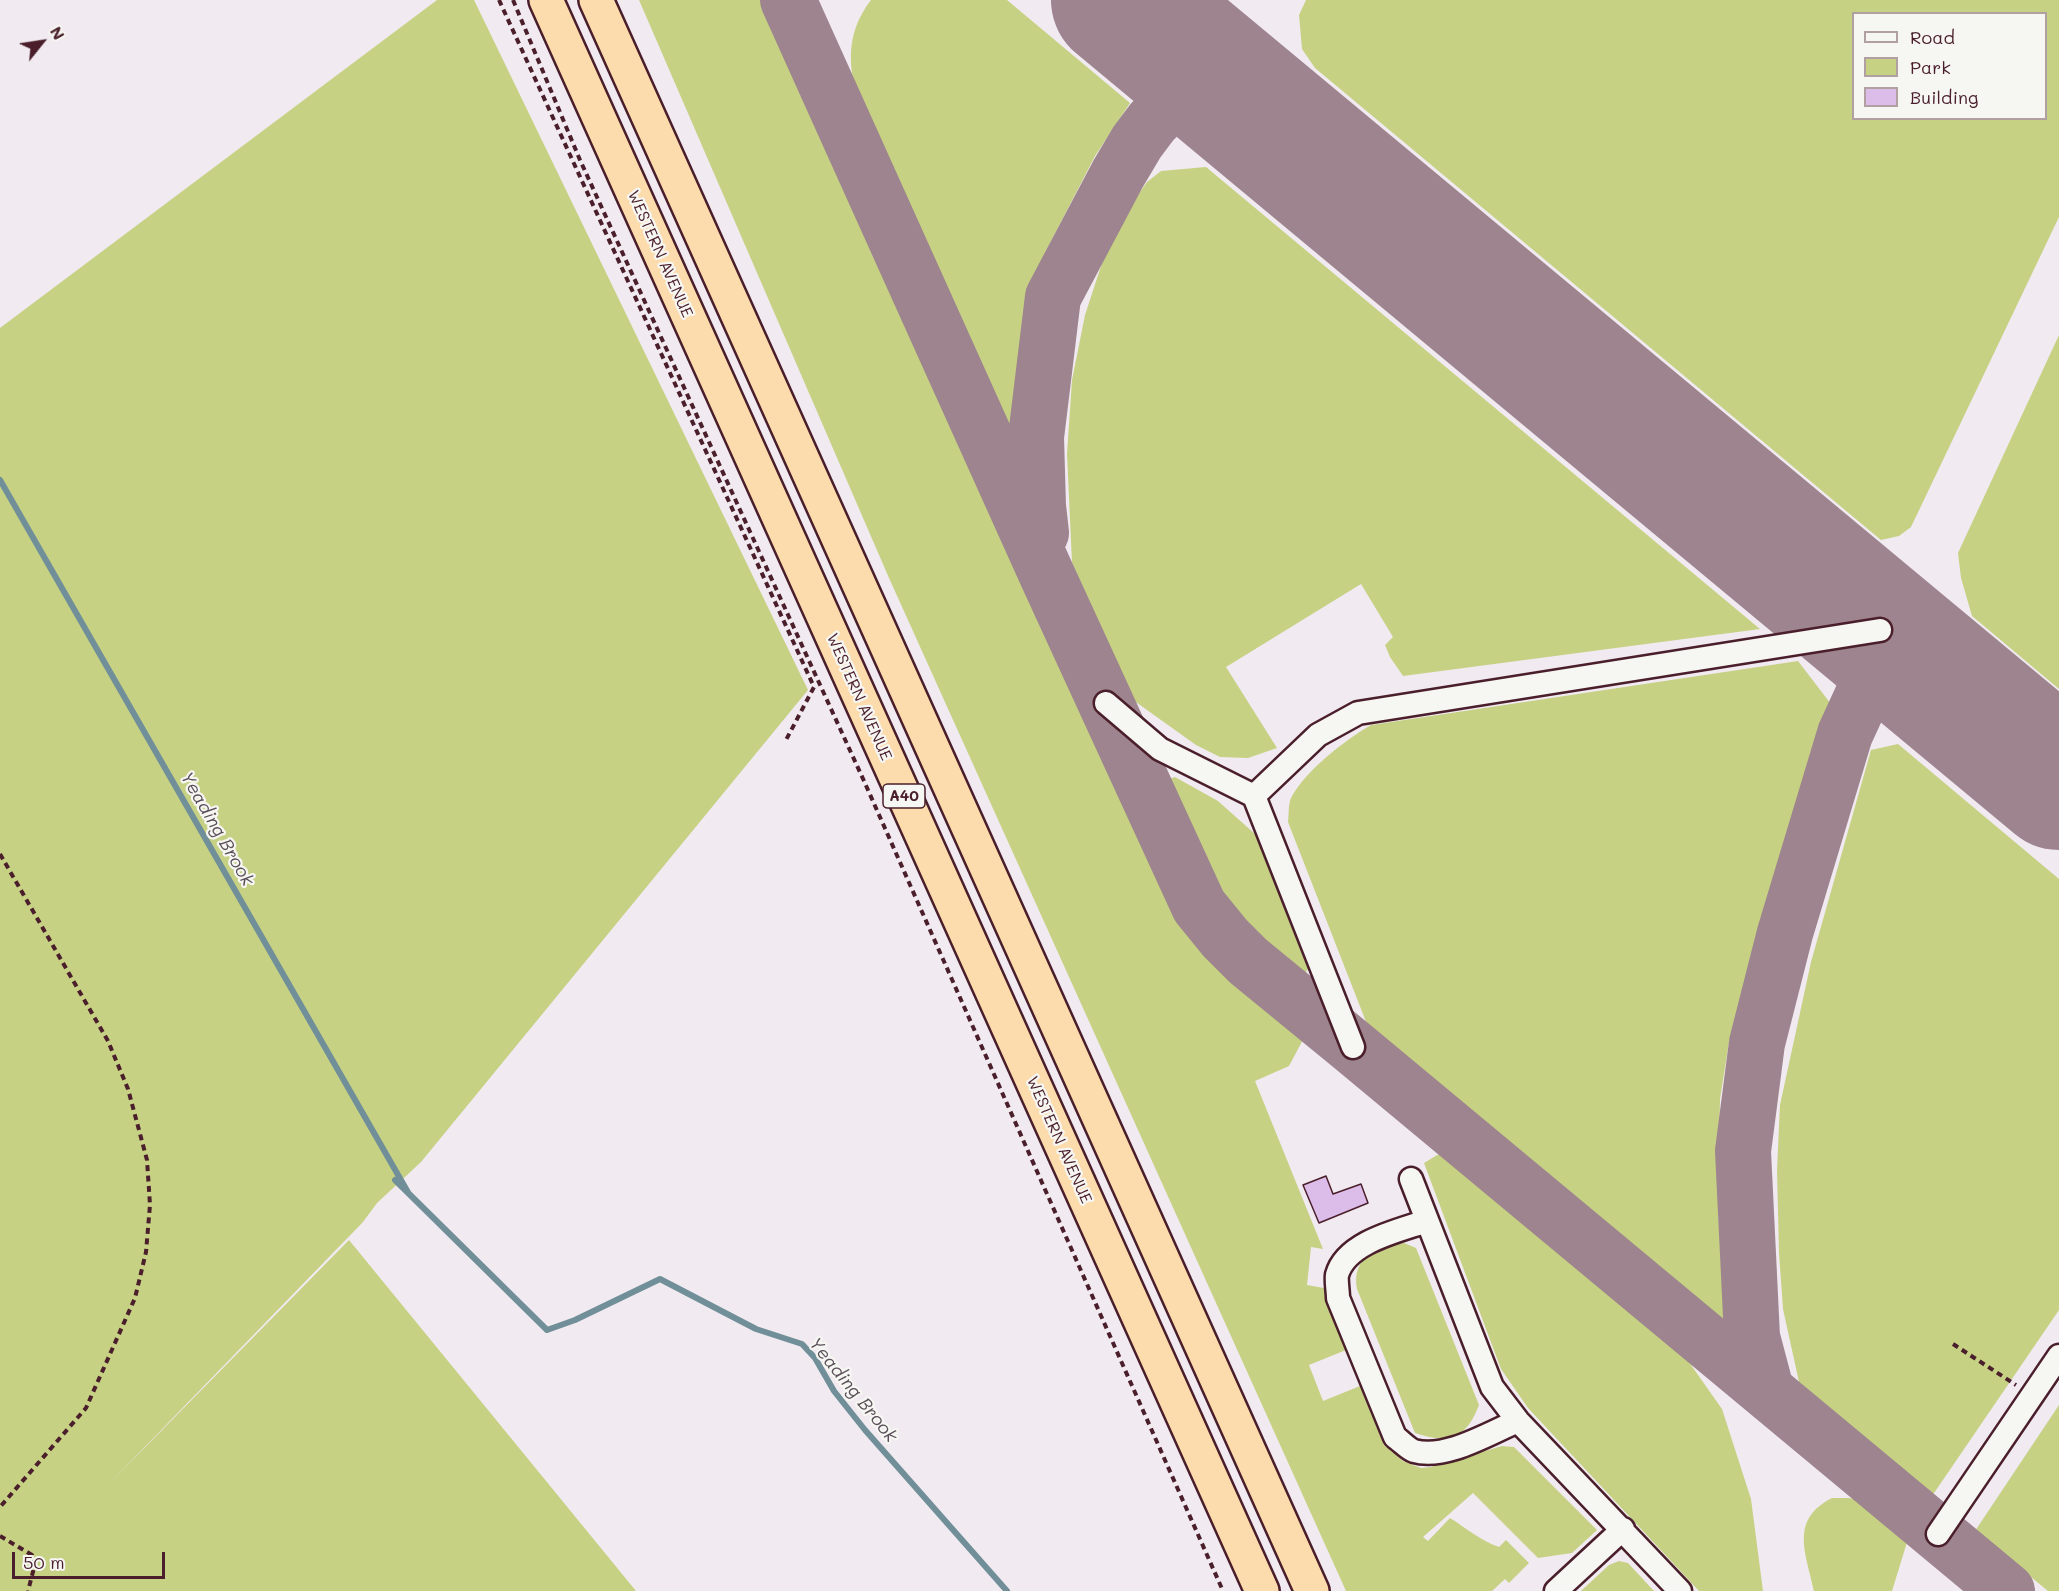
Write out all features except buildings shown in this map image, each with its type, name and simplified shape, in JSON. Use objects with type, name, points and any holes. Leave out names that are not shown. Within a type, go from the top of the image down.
[{"type":"highway","name":"WESTERN AVENUE","points":[[546,0],[1262,1591]]},
{"type":"highway","name":"A40","points":[[596,0],[1312,1591]]},
{"type":"lane","points":[[1254,796],[1318,735],[1358,713],[1880,630]]},
{"type":"lane","points":[[1106,703],[1160,749],[1254,796],[1353,1047]]},
{"type":"lane","points":[[1411,1179],[1492,1387],[1518,1421],[1680,1591]]},
{"type":"lane","points":[[1427,1221],[1362,1245],[1347,1258],[1337,1275],[1338,1298],[1395,1437],[1413,1450],[1433,1453],[1447,1451],[1518,1421]]},
{"type":"lane","points":[[1938,1534],[2059,1356]]},
{"type":"lane","points":[[1556,1591],[1623,1529]]},
{"type":"path","points":[[499,0],[814,687],[786,740]]},
{"type":"path","points":[[513,0],[580,160],[864,780],[1223,1591]]},
{"type":"path","points":[[0,854],[108,1041],[128,1089],[147,1160],[150,1205],[146,1252],[135,1298],[86,1408],[0,1507]]},
{"type":"path","points":[[1953,1344],[2032,1396]]},
{"type":"path","points":[[0,1536],[32,1555],[34,1568],[28,1591]]},
{"type":"green space","points":[[437,0],[474,0],[808,690],[421,1162],[377,1203],[363,1222],[104,1489],[349,1240],[636,1591],[0,1591],[0,328]]},
{"type":"green space","points":[[639,0],[765,0],[1173,901],[1195,937],[1220,964],[1247,989],[1306,1034],[1289,1066],[1255,1081],[1323,1249],[1311,1247],[1307,1285],[1324,1288],[1346,1350],[1309,1365],[1323,1401],[1360,1386],[1384,1445],[1403,1461],[1421,1468],[1502,1446],[1514,1447],[1597,1530],[1572,1553],[1538,1558],[1473,1493],[1423,1537],[1428,1541],[1450,1518],[1480,1538],[1499,1547],[1506,1540],[1529,1563],[1509,1583],[1505,1579],[1492,1591],[1346,1591],[889,578]]},
{"type":"green space","points":[[871,0],[1007,0],[1130,103],[1095,156],[1046,251],[1033,300],[1017,439],[1012,438],[861,109],[853,80],[851,53],[856,26]]},
{"type":"green space","points":[[1306,0],[2059,0],[2059,217],[1911,527],[1899,536],[1881,540],[1315,68],[1302,49],[1299,15]]},
{"type":"green space","points":[[1206,167],[1760,629],[1403,676],[1385,645],[1393,637],[1361,584],[1226,667],[1277,748],[1248,758],[1220,757],[1196,745],[1133,700],[1072,563],[1067,454],[1072,380],[1085,315],[1117,225],[1147,182],[1161,171]]},
{"type":"green space","points":[[2059,335],[2059,689],[1972,616],[1961,578],[1958,553]]},
{"type":"green space","points":[[1798,661],[1834,708],[1729,1042],[1720,1099],[1718,1213],[1727,1328],[1370,1032],[1288,822],[1289,807],[1297,788],[1316,767],[1371,725]]},
{"type":"green space","points":[[1898,744],[2059,879],[2059,1310],[1932,1496],[1799,1382],[1783,1309],[1779,1253],[1777,1170],[1780,1105],[1811,962],[1871,750]]},
{"type":"green space","points":[[1175,777],[1218,801],[1255,834],[1308,969],[1303,976],[1250,930],[1223,893],[1202,856],[1166,780]]},
{"type":"green space","points":[[1444,1151],[1684,1355],[1722,1409],[1751,1499],[1763,1591],[1699,1591],[1528,1408],[1501,1369],[1424,1163]]},
{"type":"green space","points":[[1404,1243],[1416,1248],[1479,1405],[1462,1432],[1447,1438],[1415,1433],[1357,1289],[1356,1278],[1362,1261],[1384,1247]]},
{"type":"green space","points":[[2059,1405],[2059,1591],[2048,1591],[1975,1531]]},
{"type":"green space","points":[[1832,1498],[1866,1501],[1908,1539],[1892,1591],[1814,1591],[1805,1551],[1805,1527],[1810,1516]]},
{"type":"green space","points":[[1619,1561],[1628,1563],[1654,1591],[1581,1591],[1609,1565]]},
{"type":"waterway","name":"Yeading Brook","points":[[0,480],[409,1194]]},
{"type":"waterway","name":"Yeading Brook","points":[[395,1180],[547,1330],[575,1320],[660,1279],[756,1329],[802,1344],[815,1358],[834,1391],[865,1430],[1007,1591]]},
{"type":"taxiway","points":[[788,0],[1199,906],[1225,938],[1248,961],[2007,1591]]},
{"type":"taxiway","points":[[1041,533],[1036,437],[1053,297],[1137,142],[1169,105],[1193,94],[1214,96],[1257,114]]},
{"type":"taxiway","points":[[1766,1390],[1752,1337],[1743,1151],[1757,1043],[1785,933],[1845,734],[1862,697],[1884,679],[1921,677],[1948,687]]},
{"type":"runway","points":[[1120,0],[2059,781]]}]
